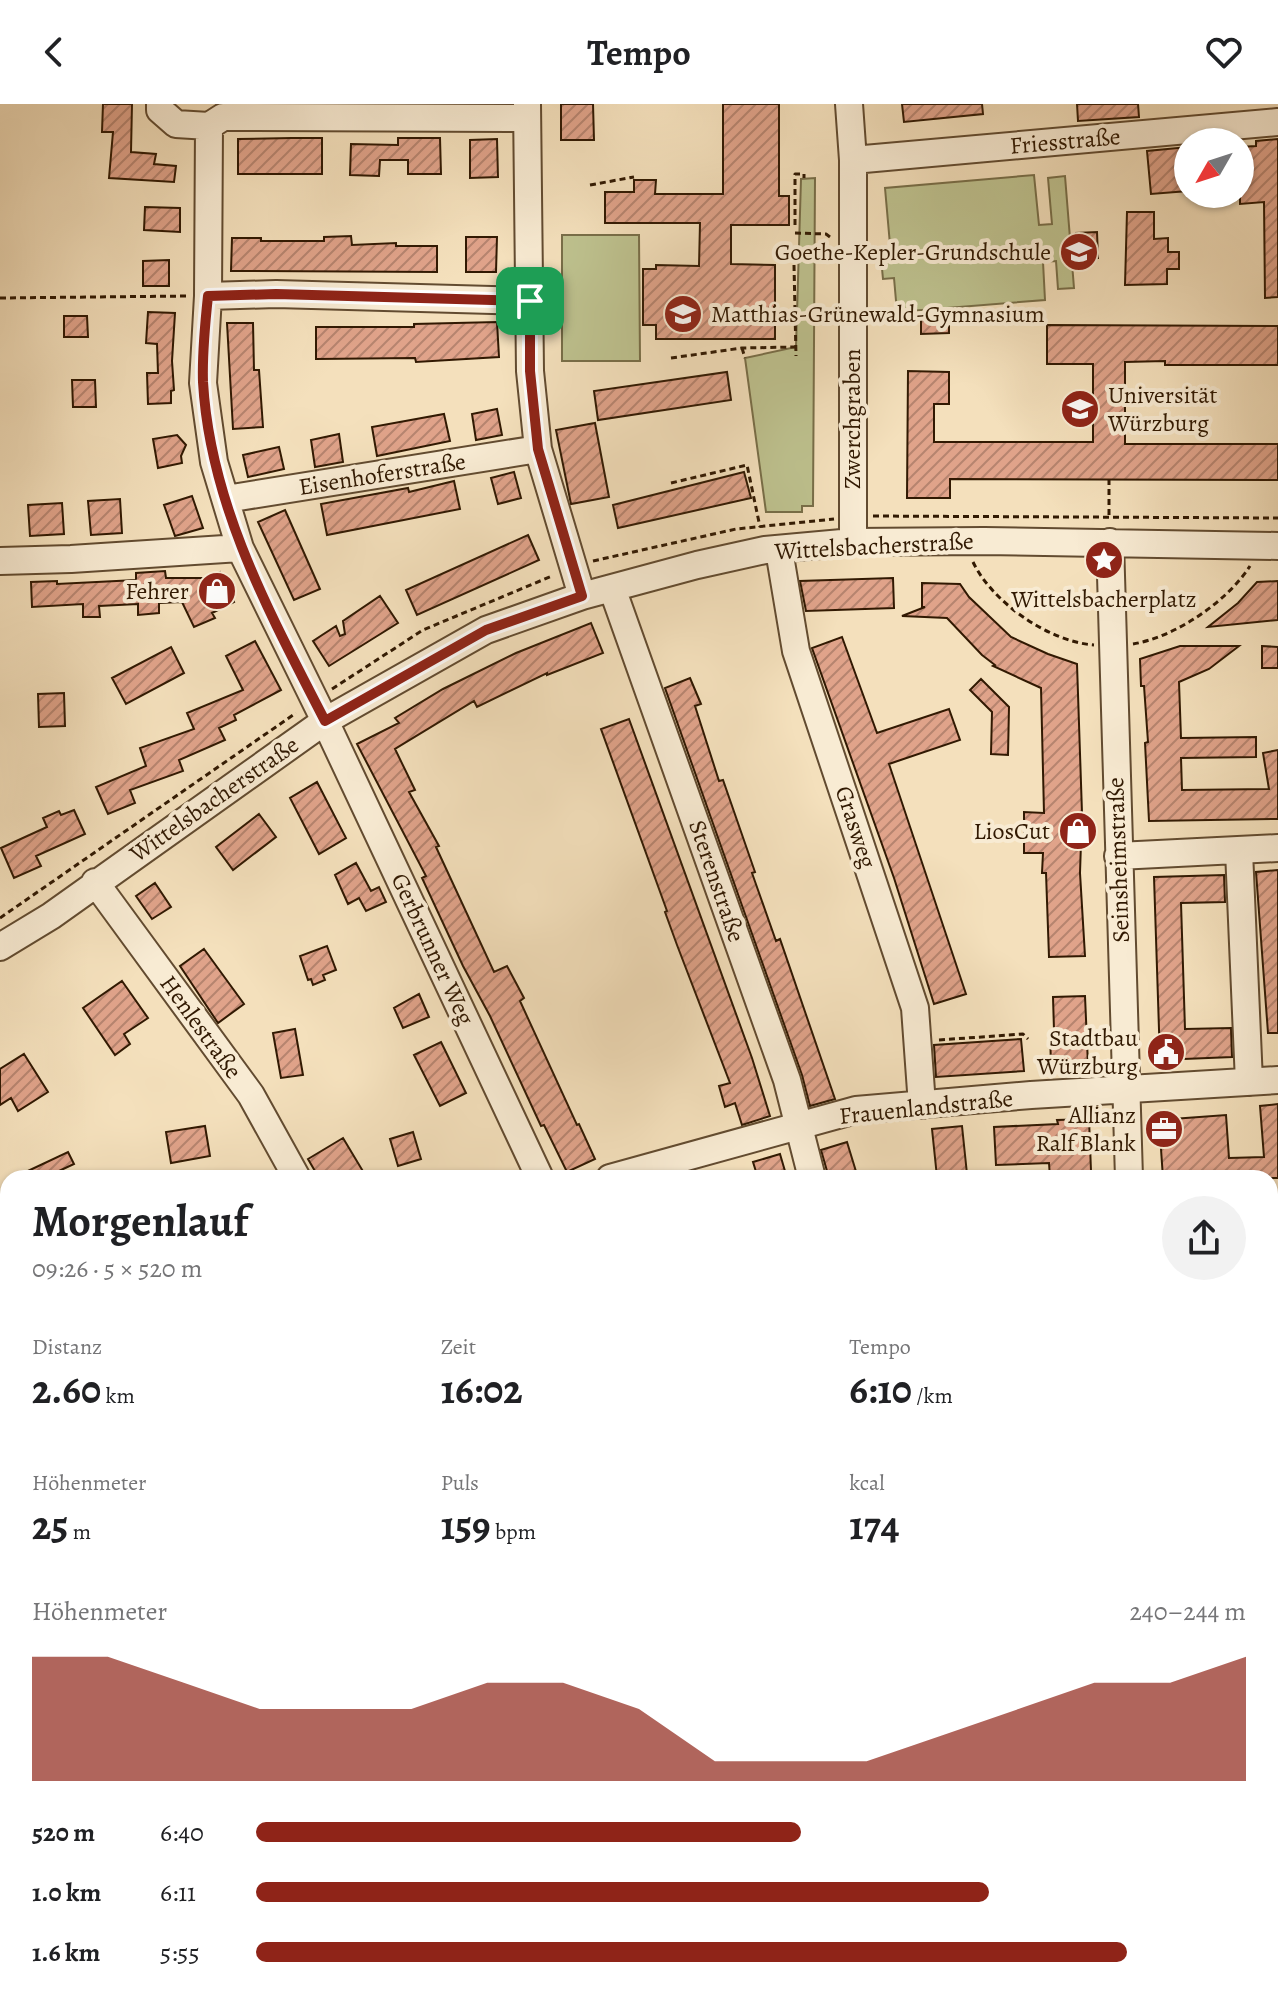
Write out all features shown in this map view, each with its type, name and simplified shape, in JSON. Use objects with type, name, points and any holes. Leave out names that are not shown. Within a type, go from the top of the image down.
[{"type":"street","points":[[160,104],[160,110],[176,124],[209,126],[223,117],[346,110],[527,111],[530,371],[538,449],[582,596]]},
{"type":"street","name":"Zwerchgraben","points":[[849,104],[853,160],[853,542]]},
{"type":"street","name":"Friesstraße","points":[[853,160],[1278,122]]},
{"type":"street","name":"Gerbrunner Weg","points":[[209,126],[208,296],[203,383],[214,462],[240,548],[314,714],[536,1170]]},
{"type":"street","points":[[208,296],[276,294],[530,301]]},
{"type":"street","name":"Eisenhoferstraße","points":[[226,499],[538,449]]},
{"type":"street","name":"Wittelsbacherstraße","points":[[0,947],[51,916],[314,714],[486,630],[582,596],[768,542],[853,542],[1110,530],[1278,546]]},
{"type":"street","name":"Seinsheimstraße","points":[[1110,530],[1129,1170]]},
{"type":"street","name":"Grasweg","points":[[768,542],[796,651],[915,1008],[922,1105]]},
{"type":"street","points":[[0,561],[240,548]]},
{"type":"street","name":"Sterenstraße","points":[[612,588],[787,1080],[810,1170]]},
{"type":"street","points":[[1118,856],[1278,848]]},
{"type":"street","points":[[1239,851],[1249,1082]]},
{"type":"street","name":"Henlestraße","points":[[95,882],[251,1095],[293,1170]]},
{"type":"street","name":"Frauenlandstraße","points":[[639,1170],[856,1110],[1278,1080]]},
{"type":"path","points":[[795,225],[795,174],[804,174],[804,178]]},
{"type":"path","points":[[590,185],[634,177]]},
{"type":"path","points":[[797,233],[826,234]]},
{"type":"path","points":[[794,265],[796,356]]},
{"type":"path","points":[[0,298],[208,296]]},
{"type":"path","points":[[671,358],[742,348],[796,347]]},
{"type":"path","points":[[742,348],[745,358]]},
{"type":"path","points":[[671,483],[747,465],[768,542]]},
{"type":"path","points":[[1109,479],[1110,530]]},
{"type":"path","points":[[868,516],[1110,530],[1278,518]]},
{"type":"path","points":[[589,562],[768,542],[831,519]]},
{"type":"path","points":[[331,689],[423,630],[561,572]]},
{"type":"path","points":[[0,918],[314,714]]},
{"type":"path","points":[[919,1041],[1023,1034],[1028,1039]]},
{"type":"green space","points":[[1034,175],[1039,225],[1052,224],[1048,178],[1065,176],[1074,288],[1058,289],[1056,261],[1043,262],[1045,300],[897,312],[894,278],[883,279],[881,258],[891,256],[885,188]]},
{"type":"green space","points":[[815,178],[813,506],[802,506],[802,512],[766,512],[745,358],[796,347],[801,179]]},
{"type":"green space","points":[[562,235],[639,235],[640,361],[562,361]]},
{"type":"building","points":[[103,104],[132,104],[131,152],[156,154],[154,164],[176,166],[174,182],[109,178],[113,132],[102,132]]},
{"type":"building","points":[[561,104],[593,104],[594,140],[561,140]]},
{"type":"building","points":[[723,104],[779,104],[779,196],[789,196],[789,225],[731,225],[731,264],[775,265],[775,339],[656,339],[656,325],[643,325],[643,269],[656,269],[656,265],[699,266],[700,223],[605,223],[605,192],[634,192],[634,180],[656,180],[655,194],[723,194]]},
{"type":"building","points":[[902,104],[982,104],[983,114],[904,122]]},
{"type":"building","points":[[1077,104],[1138,104],[1139,117],[1078,121]]},
{"type":"building","points":[[322,138],[322,174],[238,174],[238,139]]},
{"type":"building","points":[[398,138],[440,138],[441,174],[408,174],[408,160],[380,160],[379,176],[350,175],[351,144],[398,145]]},
{"type":"building","points":[[497,139],[498,177],[470,178],[470,140]]},
{"type":"building","points":[[1278,139],[1278,297],[1265,298],[1264,202],[1254,203],[1256,141]]},
{"type":"building","points":[[1174,148],[1174,192],[1151,194],[1147,151]]},
{"type":"building","points":[[145,207],[180,208],[180,232],[144,230]]},
{"type":"building","points":[[1127,212],[1154,212],[1154,239],[1168,238],[1168,252],[1179,252],[1179,269],[1167,269],[1167,284],[1125,285]]},
{"type":"building","points":[[1097,232],[1098,258],[1077,259],[1076,233]]},
{"type":"building","points":[[351,236],[352,245],[396,243],[396,246],[437,246],[437,272],[231,271],[232,238],[324,241],[324,237]]},
{"type":"building","points":[[466,237],[497,237],[496,272],[466,272]]},
{"type":"building","points":[[169,260],[169,286],[143,286],[143,261]]},
{"type":"building","points":[[148,312],[175,313],[174,390],[171,391],[171,403],[148,404],[147,373],[158,373],[157,344],[146,343]]},
{"type":"building","points":[[921,314],[949,314],[949,333],[921,334]]},
{"type":"building","points":[[64,316],[87,316],[88,337],[64,337]]},
{"type":"building","points":[[497,322],[499,357],[416,362],[415,358],[316,359],[316,327],[414,327],[414,324]]},
{"type":"building","points":[[227,323],[253,323],[254,370],[259,370],[263,427],[233,429]]},
{"type":"building","points":[[1047,325],[1278,326],[1278,365],[1125,362],[1125,444],[1278,444],[1278,480],[950,479],[950,498],[907,498],[908,371],[949,372],[949,404],[934,404],[934,442],[1093,442],[1093,364],[1047,364]]},
{"type":"building","points":[[727,372],[731,400],[598,420],[594,391]]},
{"type":"building","points":[[72,380],[95,380],[96,407],[73,407]]},
{"type":"building","points":[[497,409],[502,435],[476,440],[472,414]]},
{"type":"building","points":[[444,414],[450,441],[377,456],[372,427]]},
{"type":"building","points":[[595,423],[609,497],[571,504],[556,430]]},
{"type":"building","points":[[339,434],[343,462],[315,467],[311,440]]},
{"type":"building","points":[[177,435],[186,445],[181,456],[182,463],[158,468],[153,439]]},
{"type":"building","points":[[279,447],[284,469],[248,477],[243,455]]},
{"type":"building","points":[[514,472],[521,498],[498,504],[491,478]]},
{"type":"building","points":[[744,472],[751,498],[618,528],[613,505]]},
{"type":"building","points":[[454,481],[460,509],[327,535],[321,504],[408,488],[409,492]]},
{"type":"building","points":[[192,496],[203,528],[175,536],[164,505]]},
{"type":"building","points":[[120,499],[122,533],[91,535],[88,501]]},
{"type":"building","points":[[62,503],[64,534],[30,536],[28,505]]},
{"type":"building","points":[[285,510],[320,589],[294,600],[258,522]]},
{"type":"building","points":[[528,535],[539,560],[417,615],[406,590]]},
{"type":"building","points":[[165,571],[166,578],[207,578],[220,572],[234,602],[212,613],[215,618],[194,627],[182,602],[159,603],[159,613],[138,615],[138,604],[99,606],[100,617],[83,617],[83,604],[32,607],[31,582],[57,581],[57,584],[136,580],[136,573]]},
{"type":"building","points":[[893,578],[894,608],[806,611],[800,581]]},
{"type":"building","points":[[1278,581],[1278,620],[1208,627],[1238,603],[1257,582]]},
{"type":"building","points":[[922,583],[960,584],[969,597],[1011,637],[1077,664],[1082,813],[1080,873],[1085,956],[1049,957],[1043,853],[1024,853],[1024,812],[1044,813],[1041,688],[993,666],[947,618],[902,616],[925,607],[922,607]]},
{"type":"building","points":[[380,596],[398,623],[329,666],[313,641],[336,626],[340,636],[345,634],[343,621]]},
{"type":"building","points":[[591,623],[603,653],[547,673],[477,707],[474,701],[395,749],[415,790],[409,792],[439,846],[436,847],[494,972],[507,966],[524,998],[520,1001],[595,1159],[571,1170],[566,1170],[544,1125],[541,1126],[422,878],[426,876],[357,744],[399,723],[395,718],[443,689],[516,653]]},
{"type":"building","points":[[842,637],[877,733],[949,709],[960,740],[889,764],[966,994],[934,1004],[894,878],[812,648]]},
{"type":"building","points":[[255,641],[281,690],[234,715],[236,720],[219,728],[225,740],[179,760],[183,771],[130,790],[135,803],[108,814],[96,787],[146,766],[140,748],[194,729],[187,713],[243,690],[226,656]]},
{"type":"building","points":[[1180,646],[1239,646],[1209,669],[1179,682],[1181,738],[1256,737],[1256,757],[1181,758],[1182,790],[1269,789],[1263,753],[1278,750],[1278,819],[1149,821],[1145,743],[1148,742],[1140,659]]},
{"type":"building","points":[[1262,646],[1278,647],[1278,668],[1262,668]]},
{"type":"building","points":[[171,647],[184,673],[126,704],[112,678]]},
{"type":"building","points":[[690,678],[701,704],[695,706],[719,781],[723,780],[755,872],[752,873],[776,941],[780,939],[835,1099],[810,1106],[802,1075],[665,688]]},
{"type":"building","points":[[981,679],[1009,707],[1008,755],[991,754],[992,712],[970,690]]},
{"type":"building","points":[[64,693],[65,726],[39,727],[38,694]]},
{"type":"building","points":[[629,719],[752,1058],[770,1116],[742,1125],[735,1103],[725,1107],[719,1086],[730,1083],[677,945],[601,729]]},
{"type":"building","points":[[317,782],[346,838],[319,854],[290,798]]},
{"type":"building","points":[[74,810],[85,834],[36,856],[41,866],[14,878],[1,848],[47,827],[43,818],[59,811],[61,815]]},
{"type":"building","points":[[259,814],[276,837],[233,870],[216,847]]},
{"type":"building","points":[[356,863],[371,891],[379,887],[386,902],[366,911],[359,898],[348,904],[335,875]]},
{"type":"building","points":[[1278,870],[1278,1033],[1268,1033],[1256,872]]},
{"type":"building","points":[[1224,875],[1225,902],[1181,903],[1185,1029],[1231,1028],[1232,1057],[1160,1060],[1154,877]]},
{"type":"building","points":[[155,883],[171,907],[152,919],[136,896]]},
{"type":"building","points":[[327,946],[336,970],[323,975],[325,980],[313,985],[311,979],[308,980],[300,956]]},
{"type":"building","points":[[204,949],[244,1004],[218,1023],[180,966]]},
{"type":"building","points":[[122,981],[148,1018],[124,1034],[130,1044],[115,1055],[83,1008]]},
{"type":"building","points":[[419,994],[429,1017],[403,1028],[394,1008]]},
{"type":"building","points":[[1085,996],[1088,1065],[1051,1066],[1053,997]]},
{"type":"building","points":[[295,1029],[303,1075],[281,1078],[273,1033]]},
{"type":"building","points":[[1021,1039],[1024,1071],[936,1077],[934,1045]]},
{"type":"building","points":[[441,1042],[466,1093],[440,1106],[414,1055]]},
{"type":"building","points":[[24,1054],[48,1092],[18,1111],[11,1098],[0,1105],[0,1069]]},
{"type":"building","points":[[1278,1104],[1278,1170],[1162,1170],[1159,1120],[1226,1115],[1229,1158],[1264,1157],[1260,1106]]},
{"type":"building","points":[[1089,1119],[1091,1170],[1049,1170],[1049,1163],[996,1165],[994,1127],[1058,1124],[1057,1120]]},
{"type":"building","points":[[205,1126],[210,1156],[171,1163],[166,1132]]},
{"type":"building","points":[[962,1126],[967,1170],[936,1170],[932,1129]]},
{"type":"building","points":[[413,1132],[421,1159],[398,1166],[390,1139]]},
{"type":"building","points":[[343,1138],[362,1170],[314,1170],[308,1159]]},
{"type":"building","points":[[847,1142],[856,1170],[827,1170],[821,1150]]},
{"type":"building","points":[[68,1152],[74,1164],[61,1170],[30,1170]]},
{"type":"building","points":[[780,1154],[785,1170],[756,1170],[753,1162]]},
{"type":"place","name":"Goethe-Kepler-Grundschule","points":[[1079,252]]},
{"type":"place","name":"Matthias-Grünewald-Gymnasium","points":[[683,314]]},
{"type":"place","name":"Universität Würzburg","points":[[1080,409]]},
{"type":"place","name":"Wittelsbacherplatz","points":[[1104,560]]},
{"type":"place","name":"Fehrer","points":[[217,591]]},
{"type":"place","name":"LiosCut","points":[[1078,831]]},
{"type":"place","name":"Stadtbau Würzburg","points":[[1166,1052]]},
{"type":"place","name":"Allianz Ralf Blank","points":[[1164,1129]]},
{"type":"route","points":[[276,294],[530,301],[530,371],[538,449],[582,596],[486,630],[325,721],[240,548],[214,462],[203,383],[208,296],[276,294]]}]
